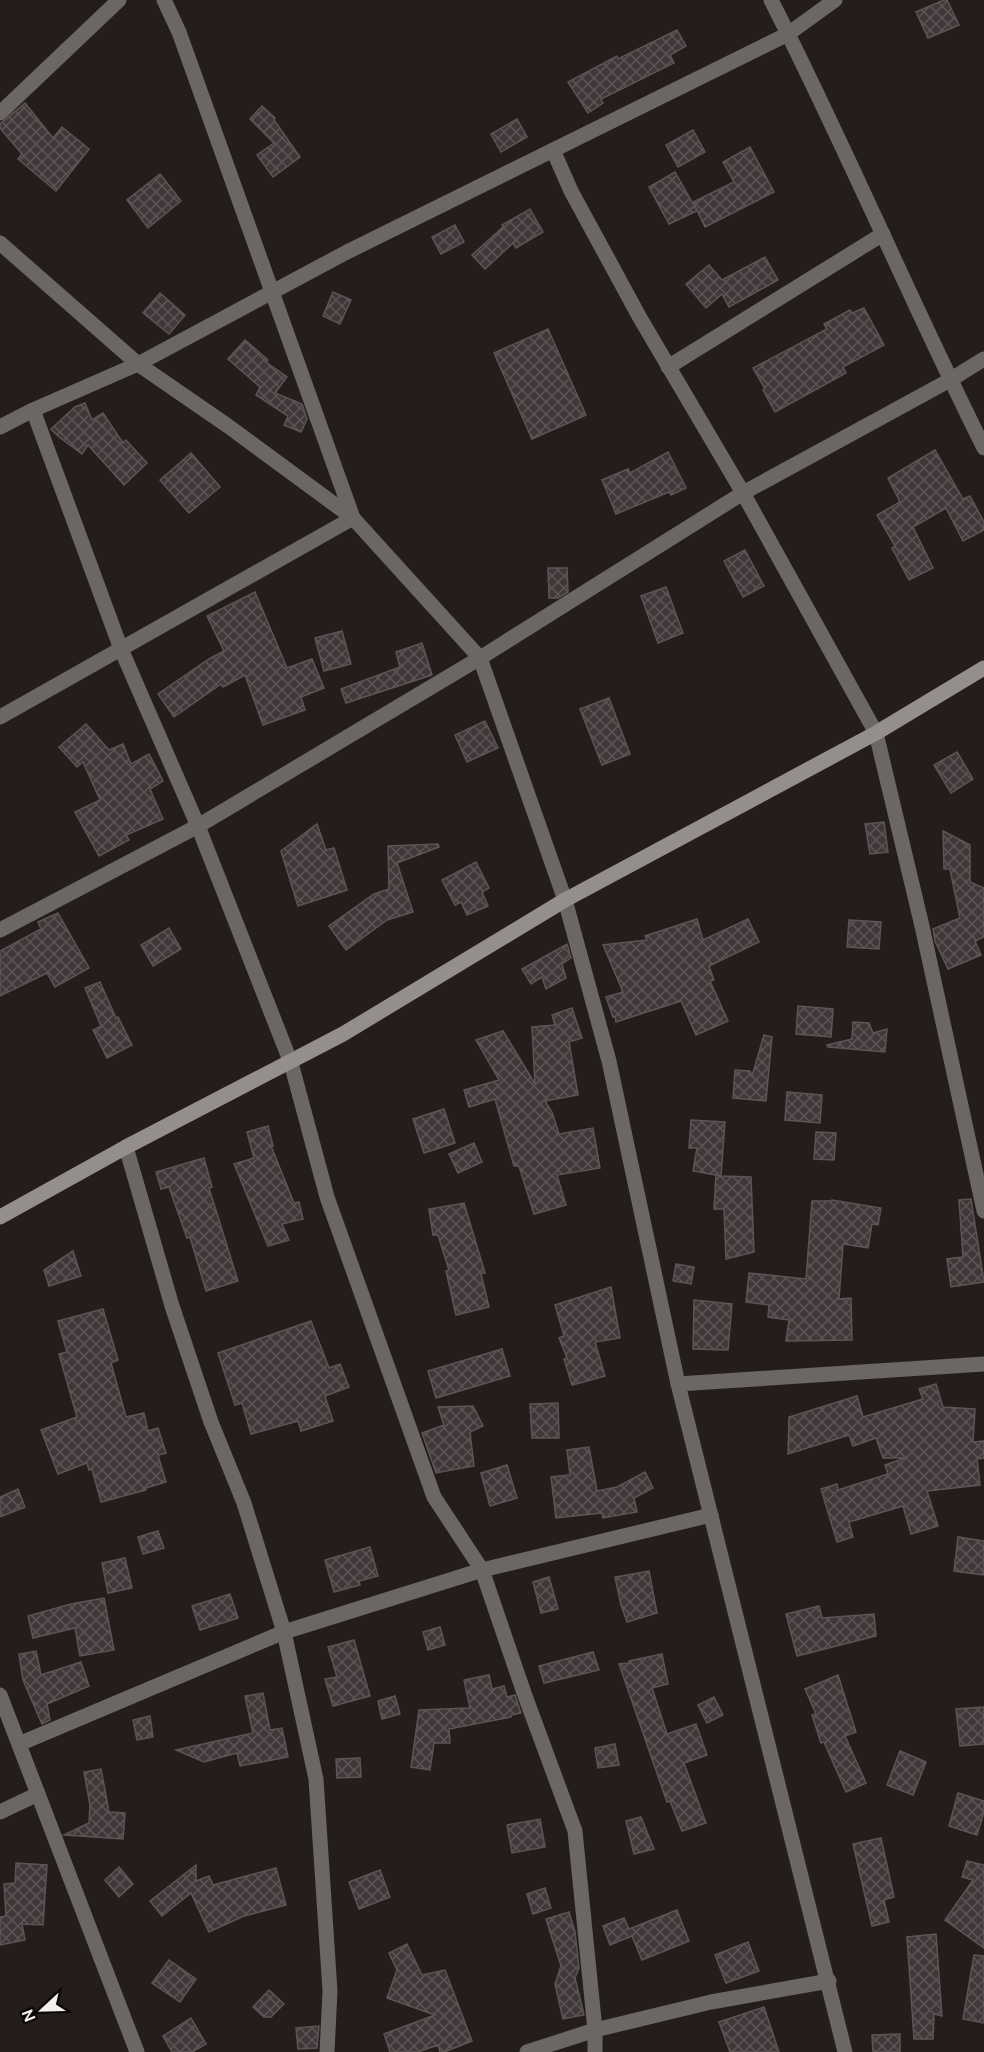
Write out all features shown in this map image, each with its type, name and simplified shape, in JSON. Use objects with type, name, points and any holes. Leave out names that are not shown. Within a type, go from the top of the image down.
[{"type":"street","points":[[0,113],[119,0]]},
{"type":"street","points":[[164,0],[180,32],[353,518]]},
{"type":"street","points":[[771,0],[984,448]]},
{"type":"street","points":[[0,427],[138,364],[347,252],[788,34],[835,0]]},
{"type":"street","points":[[553,150],[576,201],[668,367],[743,493],[876,733],[922,926],[984,1211]]},
{"type":"street","points":[[668,367],[883,234]]},
{"type":"street","points":[[0,243],[138,364],[228,426],[353,518],[480,658],[565,900],[609,1061],[678,1384],[845,2052]]},
{"type":"street","points":[[0,930],[198,826],[480,658],[743,493],[950,380],[984,359]]},
{"type":"street","points":[[33,410],[121,649],[198,826],[291,1063],[327,1197],[434,1497],[482,1570],[575,1831],[595,2030],[595,2052]]},
{"type":"street","points":[[0,717],[353,518]]},
{"type":"street","points":[[0,1217],[126,1147],[343,1034],[565,900],[876,733],[984,668]]},
{"type":"street","points":[[126,1147],[172,1306],[211,1422],[244,1503],[284,1632],[316,1779],[330,1991],[327,2052]]},
{"type":"street","points":[[678,1384],[984,1364]]},
{"type":"street","points":[[19,1744],[284,1632],[482,1570],[711,1515]]},
{"type":"street","points":[[0,1695],[137,2052]]},
{"type":"street","points":[[0,1812],[38,1794]]},
{"type":"street","points":[[527,2052],[595,2030],[711,2002],[829,1981]]},
{"type":"building","points":[[947,0],[959,25],[928,38],[916,12]]},
{"type":"building","points":[[677,30],[686,46],[670,55],[674,63],[601,99],[603,103],[588,113],[568,82],[617,56],[618,59]]},
{"type":"building","points":[[25,103],[53,138],[62,127],[89,149],[56,191],[18,159],[22,154],[0,128],[0,124]]},
{"type":"building","points":[[262,106],[275,118],[274,120],[300,157],[273,177],[257,155],[274,143],[250,119]]},
{"type":"building","points":[[517,119],[527,137],[501,152],[491,134]]},
{"type":"building","points":[[693,130],[705,152],[678,167],[666,145]]},
{"type":"building","points":[[750,147],[774,192],[705,227],[693,202],[734,182],[723,162]]},
{"type":"building","points":[[675,172],[697,211],[669,224],[649,187]]},
{"type":"building","points":[[160,174],[181,201],[148,228],[127,200]]},
{"type":"building","points":[[530,209],[543,232],[516,248],[513,243],[485,269],[472,255],[503,227],[502,225]]},
{"type":"building","points":[[455,225],[464,242],[441,254],[432,237]]},
{"type":"building","points":[[765,257],[778,280],[729,307],[722,294],[706,308],[686,284],[709,265],[722,280]]},
{"type":"building","points":[[333,292],[351,300],[340,324],[323,316]]},
{"type":"building","points":[[160,293],[185,315],[169,334],[143,313]]},
{"type":"building","points":[[864,308],[884,345],[843,367],[846,373],[775,412],[753,368],[827,329],[824,324],[850,310],[852,313]]},
{"type":"building","points":[[548,329],[586,415],[532,439],[494,353]]},
{"type":"building","points":[[245,340],[268,360],[266,362],[287,377],[275,393],[302,404],[307,419],[301,432],[284,425],[288,416],[256,395],[260,387],[228,359]]},
{"type":"building","points":[[85,403],[92,420],[103,413],[123,443],[126,440],[147,463],[124,485],[88,445],[82,454],[51,429],[75,407]]},
{"type":"building","points":[[935,450],[963,499],[970,496],[984,522],[984,530],[963,541],[946,508],[913,527],[933,568],[909,580],[892,548],[895,546],[877,515],[900,502],[888,478]]},
{"type":"building","points":[[668,452],[686,488],[671,495],[669,492],[616,514],[602,480],[628,469],[630,473]]},
{"type":"building","points":[[191,453],[220,487],[189,513],[160,480]]},
{"type":"building","points":[[745,550],[764,586],[743,597],[724,561]]},
{"type":"building","points":[[548,568],[567,568],[568,592],[558,598],[549,598]]},
{"type":"building","points":[[666,587],[683,633],[658,643],[641,596]]},
{"type":"building","points":[[255,592],[287,668],[312,659],[324,688],[301,697],[305,710],[263,725],[245,675],[223,687],[221,684],[174,717],[158,694],[224,651],[207,616]]},
{"type":"building","points":[[342,631],[351,664],[324,671],[315,638]]},
{"type":"building","points":[[422,643],[432,675],[346,703],[341,689],[400,667],[396,652]]},
{"type":"building","points":[[609,698],[630,754],[602,765],[580,709]]},
{"type":"building","points":[[485,721],[498,748],[467,762],[455,735]]},
{"type":"building","points":[[86,724],[109,750],[123,744],[131,764],[149,754],[163,781],[150,789],[163,819],[126,835],[129,840],[99,856],[75,812],[100,800],[83,762],[77,767],[59,747]]},
{"type":"building","points":[[957,752],[973,779],[951,793],[934,765]]},
{"type":"building","points":[[884,822],[888,852],[870,854],[865,824]]},
{"type":"building","points":[[317,824],[326,850],[334,848],[347,890],[298,906],[281,851]]},
{"type":"building","points":[[943,831],[970,845],[970,882],[984,888],[984,937],[975,941],[981,955],[948,969],[935,941],[933,929],[960,918],[950,869],[944,869]]},
{"type":"building","points":[[438,844],[439,847],[397,863],[413,912],[387,920],[346,950],[329,926],[374,894],[389,889],[388,846]]},
{"type":"building","points":[[476,862],[489,888],[482,892],[488,906],[467,915],[461,902],[455,905],[442,880]]},
{"type":"building","points":[[58,913],[89,968],[55,987],[47,973],[0,996],[0,951],[41,929],[38,922]]},
{"type":"building","points":[[697,919],[703,940],[748,919],[759,942],[709,966],[714,980],[710,981],[728,1021],[696,1035],[681,1001],[616,1022],[606,997],[623,992],[603,945],[647,940],[645,936]]},
{"type":"building","points":[[849,920],[881,922],[879,949],[847,947]]},
{"type":"building","points":[[169,928],[181,949],[153,966],[141,945]]},
{"type":"building","points":[[567,944],[571,958],[562,964],[566,978],[546,989],[542,977],[531,984],[522,969]]},
{"type":"building","points":[[100,982],[116,1018],[118,1017],[132,1045],[107,1058],[93,1030],[101,1026],[85,988]]},
{"type":"building","points":[[798,1006],[833,1009],[831,1037],[796,1034]]},
{"type":"building","points":[[572,1008],[582,1038],[569,1042],[578,1095],[545,1101],[552,1112],[559,1134],[593,1128],[600,1168],[557,1175],[566,1205],[534,1214],[519,1166],[514,1166],[495,1099],[469,1107],[464,1090],[499,1080],[476,1040],[503,1031],[535,1084],[532,1027],[555,1025],[552,1015]]},
{"type":"building","points":[[853,1022],[869,1023],[873,1033],[887,1029],[885,1052],[828,1047],[827,1045],[852,1039]]},
{"type":"building","points":[[764,1035],[772,1037],[766,1101],[733,1098],[735,1070],[750,1071],[752,1076]]},
{"type":"building","points":[[787,1092],[822,1095],[820,1123],[785,1120]]},
{"type":"building","points":[[444,1109],[455,1143],[424,1153],[413,1119]]},
{"type":"building","points":[[691,1120],[725,1122],[721,1176],[751,1177],[754,1252],[726,1259],[724,1209],[714,1209],[716,1175],[693,1171],[697,1148],[689,1148]]},
{"type":"building","points":[[268,1126],[273,1146],[271,1146],[294,1203],[299,1202],[303,1219],[282,1224],[289,1240],[268,1246],[234,1164],[254,1158],[247,1132]]},
{"type":"building","points":[[816,1132],[836,1133],[834,1160],[814,1159]]},
{"type":"building","points":[[474,1143],[482,1162],[458,1173],[449,1154]]},
{"type":"building","points":[[204,1158],[212,1187],[209,1188],[238,1281],[206,1291],[190,1237],[187,1238],[169,1187],[161,1189],[156,1172]]},
{"type":"building","points":[[971,1199],[984,1282],[951,1287],[947,1259],[963,1257],[959,1200]]},
{"type":"building","points":[[832,1200],[881,1208],[878,1225],[872,1224],[868,1248],[843,1244],[839,1299],[851,1298],[852,1340],[786,1341],[789,1320],[768,1317],[769,1305],[746,1302],[749,1273],[806,1279],[812,1201]]},
{"type":"building","points":[[464,1203],[485,1273],[481,1274],[489,1307],[456,1315],[446,1271],[449,1270],[438,1235],[433,1235],[429,1209]]},
{"type":"building","points":[[73,1251],[81,1276],[49,1286],[44,1270]]},
{"type":"building","points":[[676,1264],[694,1267],[691,1284],[673,1281]]},
{"type":"building","points":[[611,1287],[620,1338],[595,1342],[605,1376],[572,1385],[564,1359],[567,1358],[559,1338],[564,1336],[555,1305]]},
{"type":"building","points":[[694,1300],[732,1304],[728,1350],[693,1349]]},
{"type":"building","points":[[103,1309],[118,1360],[111,1363],[126,1417],[144,1413],[148,1431],[158,1428],[166,1453],[158,1455],[166,1482],[101,1502],[92,1469],[89,1470],[87,1463],[58,1474],[41,1430],[77,1417],[59,1354],[67,1352],[58,1321]]},
{"type":"building","points":[[311,1321],[329,1368],[340,1364],[349,1387],[325,1396],[333,1421],[301,1431],[298,1421],[251,1434],[242,1403],[235,1405],[218,1353]]},
{"type":"building","points":[[502,1349],[510,1376],[436,1398],[428,1371]]},
{"type":"building","points":[[936,1384],[943,1407],[975,1409],[973,1442],[984,1441],[984,1458],[977,1459],[980,1485],[927,1491],[938,1526],[911,1534],[903,1506],[849,1522],[853,1537],[837,1542],[821,1489],[837,1484],[838,1490],[888,1474],[885,1465],[905,1458],[883,1458],[876,1438],[853,1446],[849,1435],[788,1454],[789,1417],[857,1396],[863,1417],[923,1399],[919,1389]]},
{"type":"building","points":[[558,1403],[559,1438],[532,1438],[530,1404]]},
{"type":"building","points":[[473,1406],[483,1426],[470,1432],[474,1466],[436,1473],[422,1433],[444,1425],[438,1407]]},
{"type":"building","points":[[589,1447],[597,1491],[617,1487],[645,1472],[653,1488],[634,1498],[637,1512],[603,1518],[602,1513],[556,1518],[551,1477],[570,1475],[567,1450]]},
{"type":"building","points":[[507,1465],[517,1498],[490,1506],[481,1473]]},
{"type":"building","points":[[18,1489],[25,1507],[0,1517],[0,1497]]},
{"type":"building","points":[[158,1531],[164,1548],[143,1554],[138,1537]]},
{"type":"building","points":[[958,1537],[984,1541],[984,1575],[954,1571]]},
{"type":"building","points":[[370,1547],[378,1576],[359,1581],[360,1585],[334,1592],[325,1560]]},
{"type":"building","points":[[125,1558],[132,1588],[108,1593],[102,1563]]},
{"type":"building","points":[[649,1571],[657,1613],[627,1622],[615,1577]]},
{"type":"building","points":[[549,1577],[558,1609],[541,1613],[533,1582]]},
{"type":"building","points":[[230,1594],[238,1618],[200,1630],[192,1606]]},
{"type":"building","points":[[104,1598],[114,1650],[80,1656],[75,1628],[33,1638],[28,1616]]},
{"type":"building","points":[[819,1606],[822,1618],[874,1614],[876,1636],[797,1656],[786,1614]]},
{"type":"building","points":[[440,1627],[445,1645],[428,1650],[423,1632]]},
{"type":"building","points":[[354,1640],[370,1696],[333,1706],[325,1679],[337,1677],[328,1647]]},
{"type":"building","points":[[36,1651],[41,1675],[81,1662],[89,1686],[47,1704],[50,1720],[42,1724],[23,1680],[19,1654]]},
{"type":"building","points":[[593,1652],[599,1670],[544,1683],[539,1666]]},
{"type":"building","points":[[662,1654],[668,1684],[652,1688],[667,1734],[696,1724],[707,1755],[684,1763],[706,1823],[682,1831],[670,1801],[667,1802],[619,1664]]},
{"type":"building","points":[[489,1675],[492,1689],[504,1686],[507,1697],[515,1695],[521,1713],[449,1729],[450,1743],[434,1743],[430,1770],[411,1767],[419,1710],[470,1708],[464,1680]]},
{"type":"building","points":[[838,1675],[856,1732],[845,1736],[866,1783],[846,1792],[824,1742],[821,1743],[812,1715],[816,1714],[805,1689]]},
{"type":"building","points":[[263,1693],[270,1730],[282,1728],[288,1757],[240,1766],[237,1753],[204,1762],[176,1750],[253,1733],[245,1696]]},
{"type":"building","points":[[395,1696],[400,1714],[382,1719],[378,1701]]},
{"type":"building","points":[[714,1697],[723,1715],[707,1723],[698,1705]]},
{"type":"building","points":[[984,1707],[984,1744],[960,1746],[956,1709]]},
{"type":"building","points":[[150,1716],[153,1737],[137,1740],[133,1720]]},
{"type":"building","points":[[615,1744],[619,1765],[598,1768],[595,1748]]},
{"type":"building","points":[[900,1751],[926,1762],[913,1795],[887,1785]]},
{"type":"building","points":[[360,1758],[361,1777],[337,1778],[336,1759]]},
{"type":"building","points":[[101,1769],[109,1812],[125,1813],[123,1839],[64,1835],[89,1823],[90,1805],[84,1772]]},
{"type":"building","points":[[958,1793],[984,1801],[984,1812],[977,1835],[949,1826]]},
{"type":"building","points":[[641,1817],[654,1849],[634,1854],[626,1821]]},
{"type":"building","points":[[540,1819],[545,1847],[512,1853],[507,1825]]},
{"type":"building","points":[[881,1838],[894,1897],[884,1900],[889,1922],[872,1926],[853,1844]]},
{"type":"building","points":[[967,1861],[984,1865],[984,1948],[945,1920],[973,1880],[962,1877]]},
{"type":"building","points":[[16,1863],[47,1865],[43,1925],[22,1924],[25,1940],[0,1945],[0,1917],[6,1916],[4,1884],[15,1883]]},
{"type":"building","points":[[196,1865],[196,1881],[209,1876],[213,1885],[276,1868],[286,1905],[244,1916],[209,1932],[191,1893],[162,1916],[150,1901]]},
{"type":"building","points":[[119,1867],[133,1884],[119,1897],[105,1880]]},
{"type":"building","points":[[380,1870],[390,1897],[359,1909],[349,1882]]},
{"type":"building","points":[[545,1888],[551,1908],[533,1914],[527,1894]]},
{"type":"building","points":[[677,1910],[689,1941],[642,1960],[632,1936],[610,1945],[603,1926],[624,1918],[629,1929]]},
{"type":"building","points":[[569,1912],[575,1932],[579,1968],[575,1978],[584,2015],[563,2019],[555,1984],[561,1966],[546,1919]]},
{"type":"building","points":[[936,1934],[942,2016],[934,2014],[933,2039],[914,2039],[907,1937]]},
{"type":"building","points":[[748,1942],[759,1971],[726,1983],[715,1955]]},
{"type":"building","points":[[407,1944],[422,1975],[445,1970],[472,2041],[444,2052],[440,2052],[438,2045],[418,2052],[390,2052],[384,2034],[435,2015],[387,1998],[397,1970],[389,1953]]},
{"type":"building","points":[[974,1955],[984,1956],[984,2023],[963,2019]]},
{"type":"building","points":[[169,1960],[196,1979],[180,2002],[152,1983]]},
{"type":"building","points":[[269,1990],[284,2004],[271,2017],[264,2017],[253,2007]]},
{"type":"building","points":[[764,2007],[779,2052],[730,2052],[719,2022]]},
{"type":"building","points":[[191,2018],[206,2044],[192,2052],[172,2052],[163,2036]]},
{"type":"building","points":[[319,2026],[317,2048],[298,2049],[296,2028]]},
{"type":"building","points":[[900,2034],[900,2052],[873,2052],[872,2035]]}]
